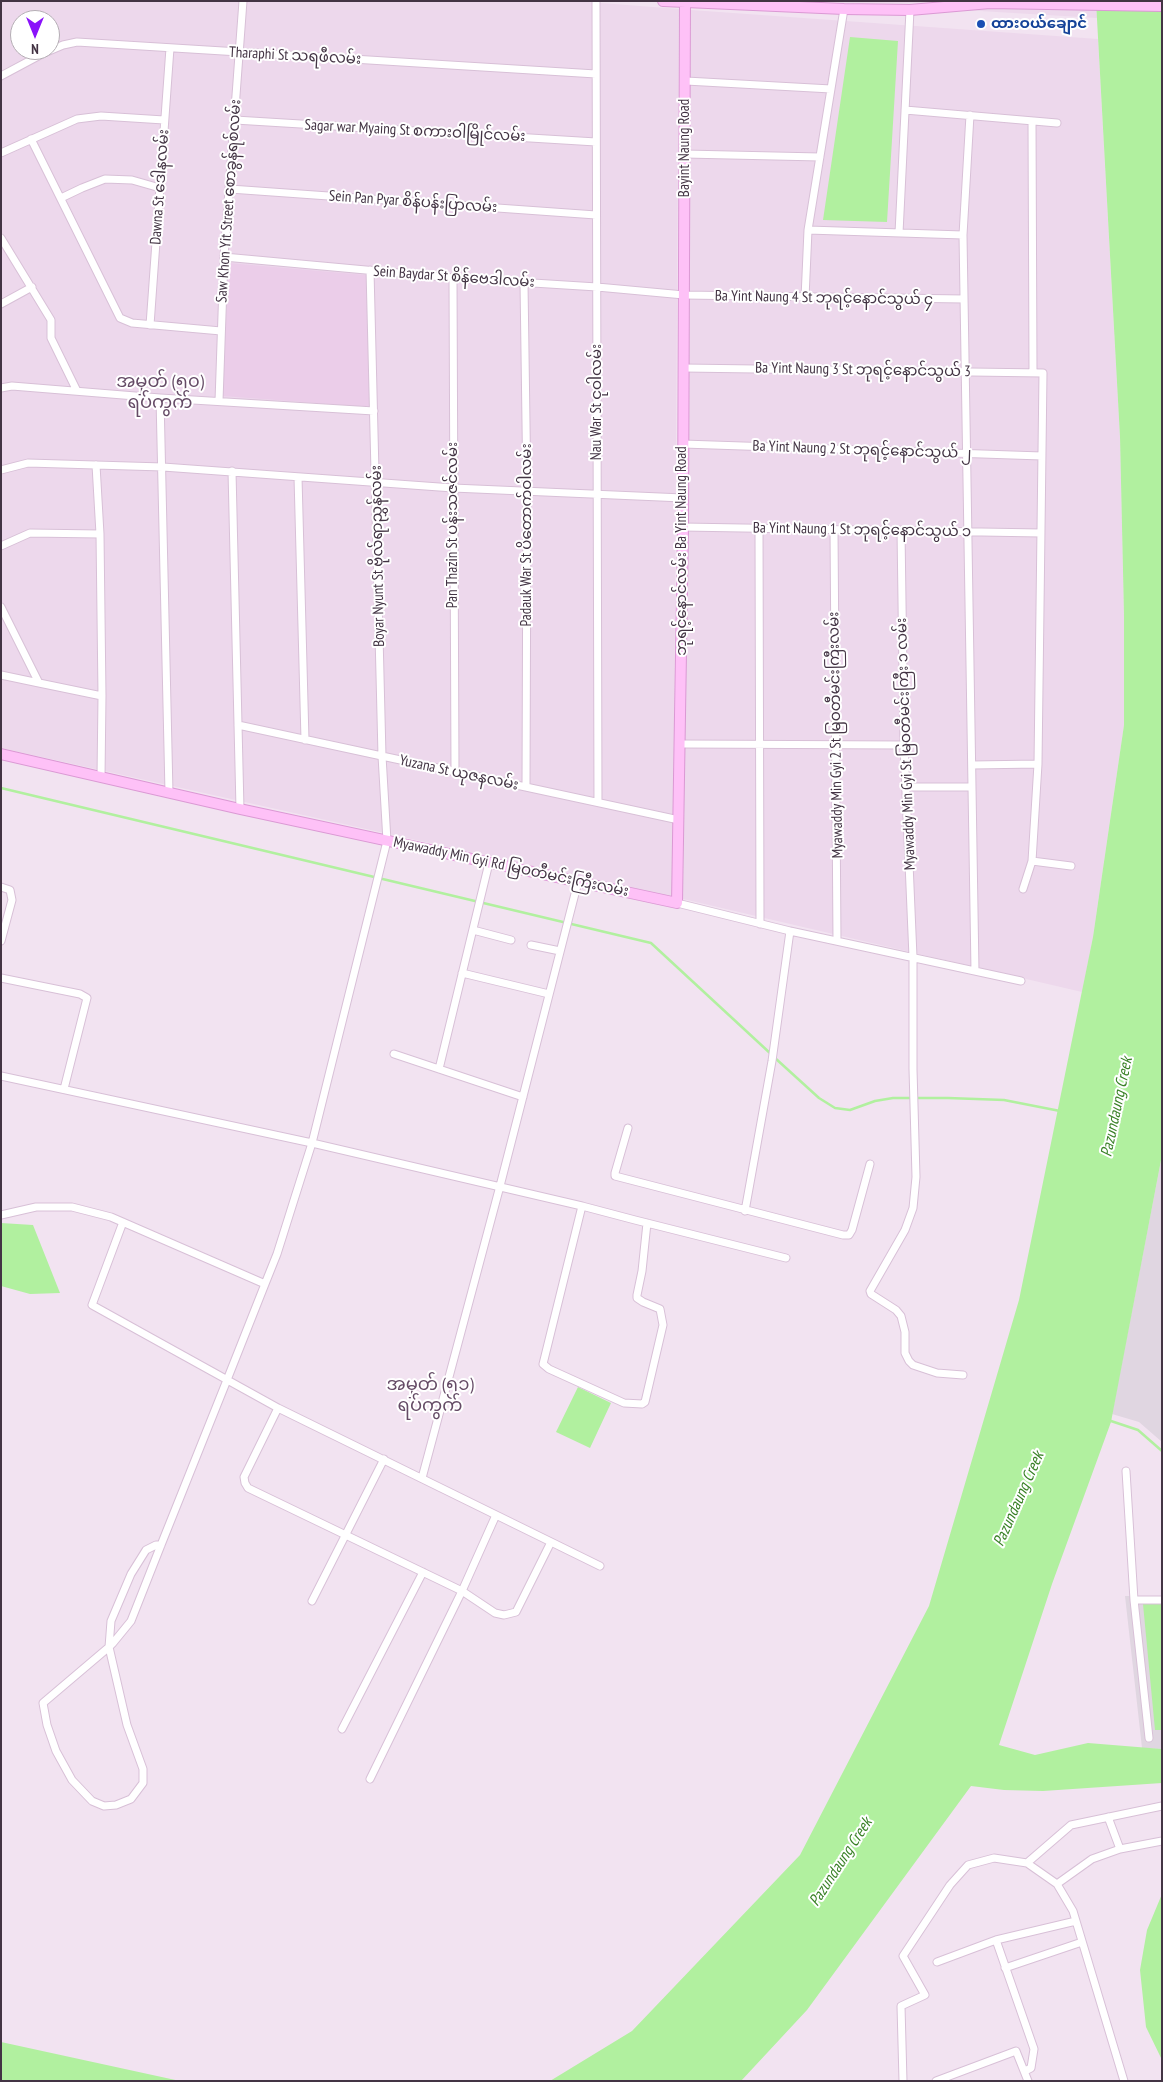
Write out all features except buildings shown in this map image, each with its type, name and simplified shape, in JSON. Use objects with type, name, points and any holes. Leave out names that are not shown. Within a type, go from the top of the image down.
[{"type":"main road","points":[[663,1],[844,10],[910,10],[990,3],[1162,6]]},
{"type":"main road","name":"Bayint Naung Road","points":[[684,296],[685,2]]},
{"type":"main road","name":"ဘုရင့်နောင်လမ်း Ba Yint Naung Road","points":[[677,903],[683,527],[684,296]]},
{"type":"main road","name":"Myawaddy Min Gyi Rd မြဝတီမင်းကြီးလမ်း","points":[[1,754],[240,809],[677,903]]},
{"type":"street","name":"Saw Khon Yit Street စောခွန်ရစ်လမ်း","points":[[219,401],[224,256],[243,1]]},
{"type":"street","name":"Nau War St ငုဝါလမ်း","points":[[596,1],[598,802]]},
{"type":"street","points":[[805,298],[808,230],[844,10]]},
{"type":"street","points":[[899,233],[910,10]]},
{"type":"street","name":"Tharaphi St သရဖီလမ်း","points":[[1,76],[44,53],[63,45],[77,42],[596,74]]},
{"type":"street","name":"Dawna St ဒေါနလမ်း","points":[[150,325],[170,48]]},
{"type":"street","points":[[686,81],[831,89]]},
{"type":"street","points":[[905,110],[1057,123]]},
{"type":"street","points":[[970,115],[963,235],[976,971]]},
{"type":"street","points":[[1,153],[77,119],[93,117],[164,120]]},
{"type":"street","name":"Sagar war Myaing St စကားဝါမြိုင်လမ်း","points":[[234,120],[596,142]]},
{"type":"street","points":[[1032,120],[1033,372]]},
{"type":"street","points":[[31,139],[120,318],[132,324],[221,331]]},
{"type":"street","points":[[685,154],[820,157]]},
{"type":"street","points":[[60,198],[106,179],[132,180],[160,188]]},
{"type":"street","name":"Sein Pan Pyar စိန်ပန်းပြာလမ်း","points":[[230,188],[596,215]]},
{"type":"street","points":[[808,230],[963,235]]},
{"type":"street","points":[[1,238],[51,320],[51,338],[77,391]]},
{"type":"street","name":"Sein Baydar St စိန်ဗေဒါလမ်း","points":[[224,256],[453,278],[597,287],[684,296]]},
{"type":"street","name":"Boyar Nyunt St ဗိုလ်ရာညွှန်လမ်း","points":[[109,1647],[127,1725],[143,1770],[143,1783],[131,1799],[116,1805],[104,1806],[92,1801],[72,1780],[56,1751],[47,1725],[43,1703],[109,1647],[131,1621],[277,1254],[312,1143],[387,841],[382,756],[377,482],[370,270]]},
{"type":"street","name":"Pan Thazin St ပန်းသဇင်လမ်း","points":[[453,278],[455,772]]},
{"type":"street","name":"Padauk War St ပိတောက်ဝါလမ်း","points":[[524,283],[527,493],[526,787]]},
{"type":"street","points":[[1,304],[32,288]]},
{"type":"street","name":"Ba Yint Naung 4 St ဘုရင့်နောင်သွယ် ၄","points":[[684,296],[964,299]]},
{"type":"street","name":"Ba Yint Naung 3 St ဘုရင့်နောင်သွယ် 3","points":[[684,368],[1043,373],[1042,456]]},
{"type":"street","points":[[1,388],[12,386],[160,398],[374,411]]},
{"type":"street","points":[[160,398],[170,793]]},
{"type":"street","name":"Ba Yint Naung 2 St ဘုရင့်နောင်သွယ် ၂","points":[[683,444],[1042,456]]},
{"type":"street","points":[[1023,889],[1032,860],[1038,764],[1042,456]]},
{"type":"street","points":[[1,470],[28,463],[163,467],[527,493],[683,498]]},
{"type":"street","points":[[96,465],[100,534],[101,777]]},
{"type":"street","points":[[232,471],[240,809]]},
{"type":"street","points":[[298,477],[305,740]]},
{"type":"street","name":"Ba Yint Naung 1 St ဘုရင့်နောင်သွယ် ၁","points":[[683,527],[1041,533]]},
{"type":"street","points":[[759,528],[760,924]]},
{"type":"street","name":"Myawaddy Min Gyi 2 St မြဝတီမင်းကြီးလမ်း","points":[[834,530],[837,941]]},
{"type":"street","name":"Myawaddy Min Gyi St မြဝတီမင်းကြီး ၁ လမ်း","points":[[901,530],[904,745],[912,957],[916,1178],[913,1208],[904,1230],[870,1291],[871,1294],[896,1310],[901,1316],[904,1322],[905,1353],[913,1365],[937,1373],[963,1375]]},
{"type":"street","points":[[1,546],[30,533],[100,534]]},
{"type":"street","points":[[1,608],[39,683]]},
{"type":"street","points":[[1,676],[102,696]]},
{"type":"street","name":"Yuzana St ယုဇနလမ်း","points":[[238,725],[679,820]]},
{"type":"street","points":[[680,744],[904,745]]},
{"type":"street","points":[[972,765],[1038,764]]},
{"type":"street","points":[[906,787],[972,787]]},
{"type":"street","points":[[1032,860],[1071,866]]},
{"type":"street","points":[[439,1069],[481,903],[489,863]]},
{"type":"street","points":[[422,1478],[500,1186],[578,882]]},
{"type":"street","points":[[1,887],[10,890],[12,900],[1,941]]},
{"type":"street","name":"Myawaddy Min Gyi Rd မြဝတီမင်းကြီးလမ်း","points":[[677,903],[790,931],[1021,981]]},
{"type":"street","points":[[473,930],[511,940]]},
{"type":"street","points":[[745,1211],[772,1062],[790,931]]},
{"type":"street","points":[[531,945],[560,951]]},
{"type":"street","points":[[462,973],[549,994]]},
{"type":"street","points":[[1,978],[80,994],[87,998],[64,1089]]},
{"type":"street","points":[[394,1054],[523,1097]]},
{"type":"street","points":[[1,1076],[312,1143],[500,1186],[786,1258]]},
{"type":"street","points":[[628,1128],[614,1173],[615,1176],[843,1236],[849,1235],[852,1230],[870,1164]]},
{"type":"street","points":[[582,1206],[542,1364],[549,1369],[624,1403],[642,1404],[644,1402],[663,1324],[660,1309],[643,1302],[636,1295],[642,1271],[647,1223]]},
{"type":"street","points":[[1,1215],[36,1207],[72,1207],[111,1217],[265,1284]]},
{"type":"street","points":[[123,1222],[92,1305],[278,1408],[600,1566]]},
{"type":"street","points":[[278,1408],[244,1477],[248,1488],[462,1591],[495,1613],[504,1615],[516,1612],[551,1542]]},
{"type":"street","points":[[312,1601],[384,1459]]},
{"type":"street","points":[[1126,1471],[1134,1600],[1149,1738]]},
{"type":"street","points":[[370,1779],[462,1591],[496,1515]]},
{"type":"street","points":[[109,1647],[111,1621],[131,1574],[146,1550],[156,1545],[161,1545]]},
{"type":"street","points":[[342,1729],[423,1572]]},
{"type":"street","points":[[1134,1600],[1162,1600]]},
{"type":"street","points":[[1027,1863],[1071,1825],[1162,1806]]},
{"type":"street","points":[[1108,1817],[1120,1849]]},
{"type":"street","points":[[1057,1884],[1092,1859],[1120,1849],[1162,1841]]},
{"type":"street","points":[[903,2081],[901,2006],[925,1995],[903,1956],[950,1885],[968,1865],[994,1858],[1027,1863],[1057,1884],[1073,1911],[1124,2081]]},
{"type":"street","points":[[937,1962],[996,1940],[1076,1921]]},
{"type":"street","points":[[996,1940],[1034,2049],[1031,2068],[1025,2071]]},
{"type":"street","points":[[1006,1968],[1082,1942]]},
{"type":"street","points":[[936,2081],[954,2078],[1016,2051],[1028,2081]]},
{"type":"shaded area","points":[[1,1],[575,1],[679,9],[673,897],[1,748]]},
{"type":"shaded area","points":[[813,1],[1096,1],[1097,18]]},
{"type":"shaded area","points":[[691,10],[1098,39],[1120,437],[1124,616],[1124,725],[1093,937],[1082,992],[683,899]]},
{"type":"shaded area","points":[[229,263],[366,275],[370,407],[222,396]]},
{"type":"shaded area","points":[[1162,1155],[1162,1442],[1139,1422],[1112,1414]]},
{"type":"shaded area","points":[[1125,1596],[1162,1596],[1162,1749],[1142,1748]]},
{"type":"water","name":"Pazundaung Creek","points":[[1096,1],[1162,1],[1162,1155],[1111,1422],[1052,1584],[999,1745],[1035,1755],[1088,1743],[1162,1749],[1162,1783],[1043,1791],[1004,1790],[971,1786],[807,2010],[741,2081],[550,2081],[632,2031],[800,1855],[929,1606],[1019,1300],[1093,937],[1124,725],[1124,616],[1120,437]]},
{"type":"water","points":[[850,37],[898,41],[887,222],[823,220]]},
{"type":"water","points":[[1,1223],[33,1225],[60,1293],[30,1294],[1,1286]]},
{"type":"water","points":[[578,1387],[611,1403],[590,1448],[556,1432]]},
{"type":"water","points":[[1143,1604],[1162,1604],[1162,1730],[1155,1730]]},
{"type":"water","points":[[1162,1894],[1162,2060],[1146,2027],[1140,1970],[1147,1930]]},
{"type":"water","points":[[1,2042],[180,2081],[1,2081]]},
{"type":"waterway","points":[[1,788],[651,943],[771,1054]]},
{"type":"waterway","points":[[775,1058],[819,1098],[835,1108],[850,1110],[875,1101],[893,1098],[948,1098],[1004,1100],[1060,1111]]},
{"type":"waterway","points":[[1108,1420],[1138,1430],[1162,1451]]},
{"type":"place","name":"ထားဝယ်ချောင်","points":[[981,24]]},
{"type":"district","name":"အမှတ် (၅၀) ရပ်ကွက်","points":[[160,392]]},
{"type":"district","name":"အမှတ် (၅၁) ရပ်ကွက်","points":[[430,1395]]}]
